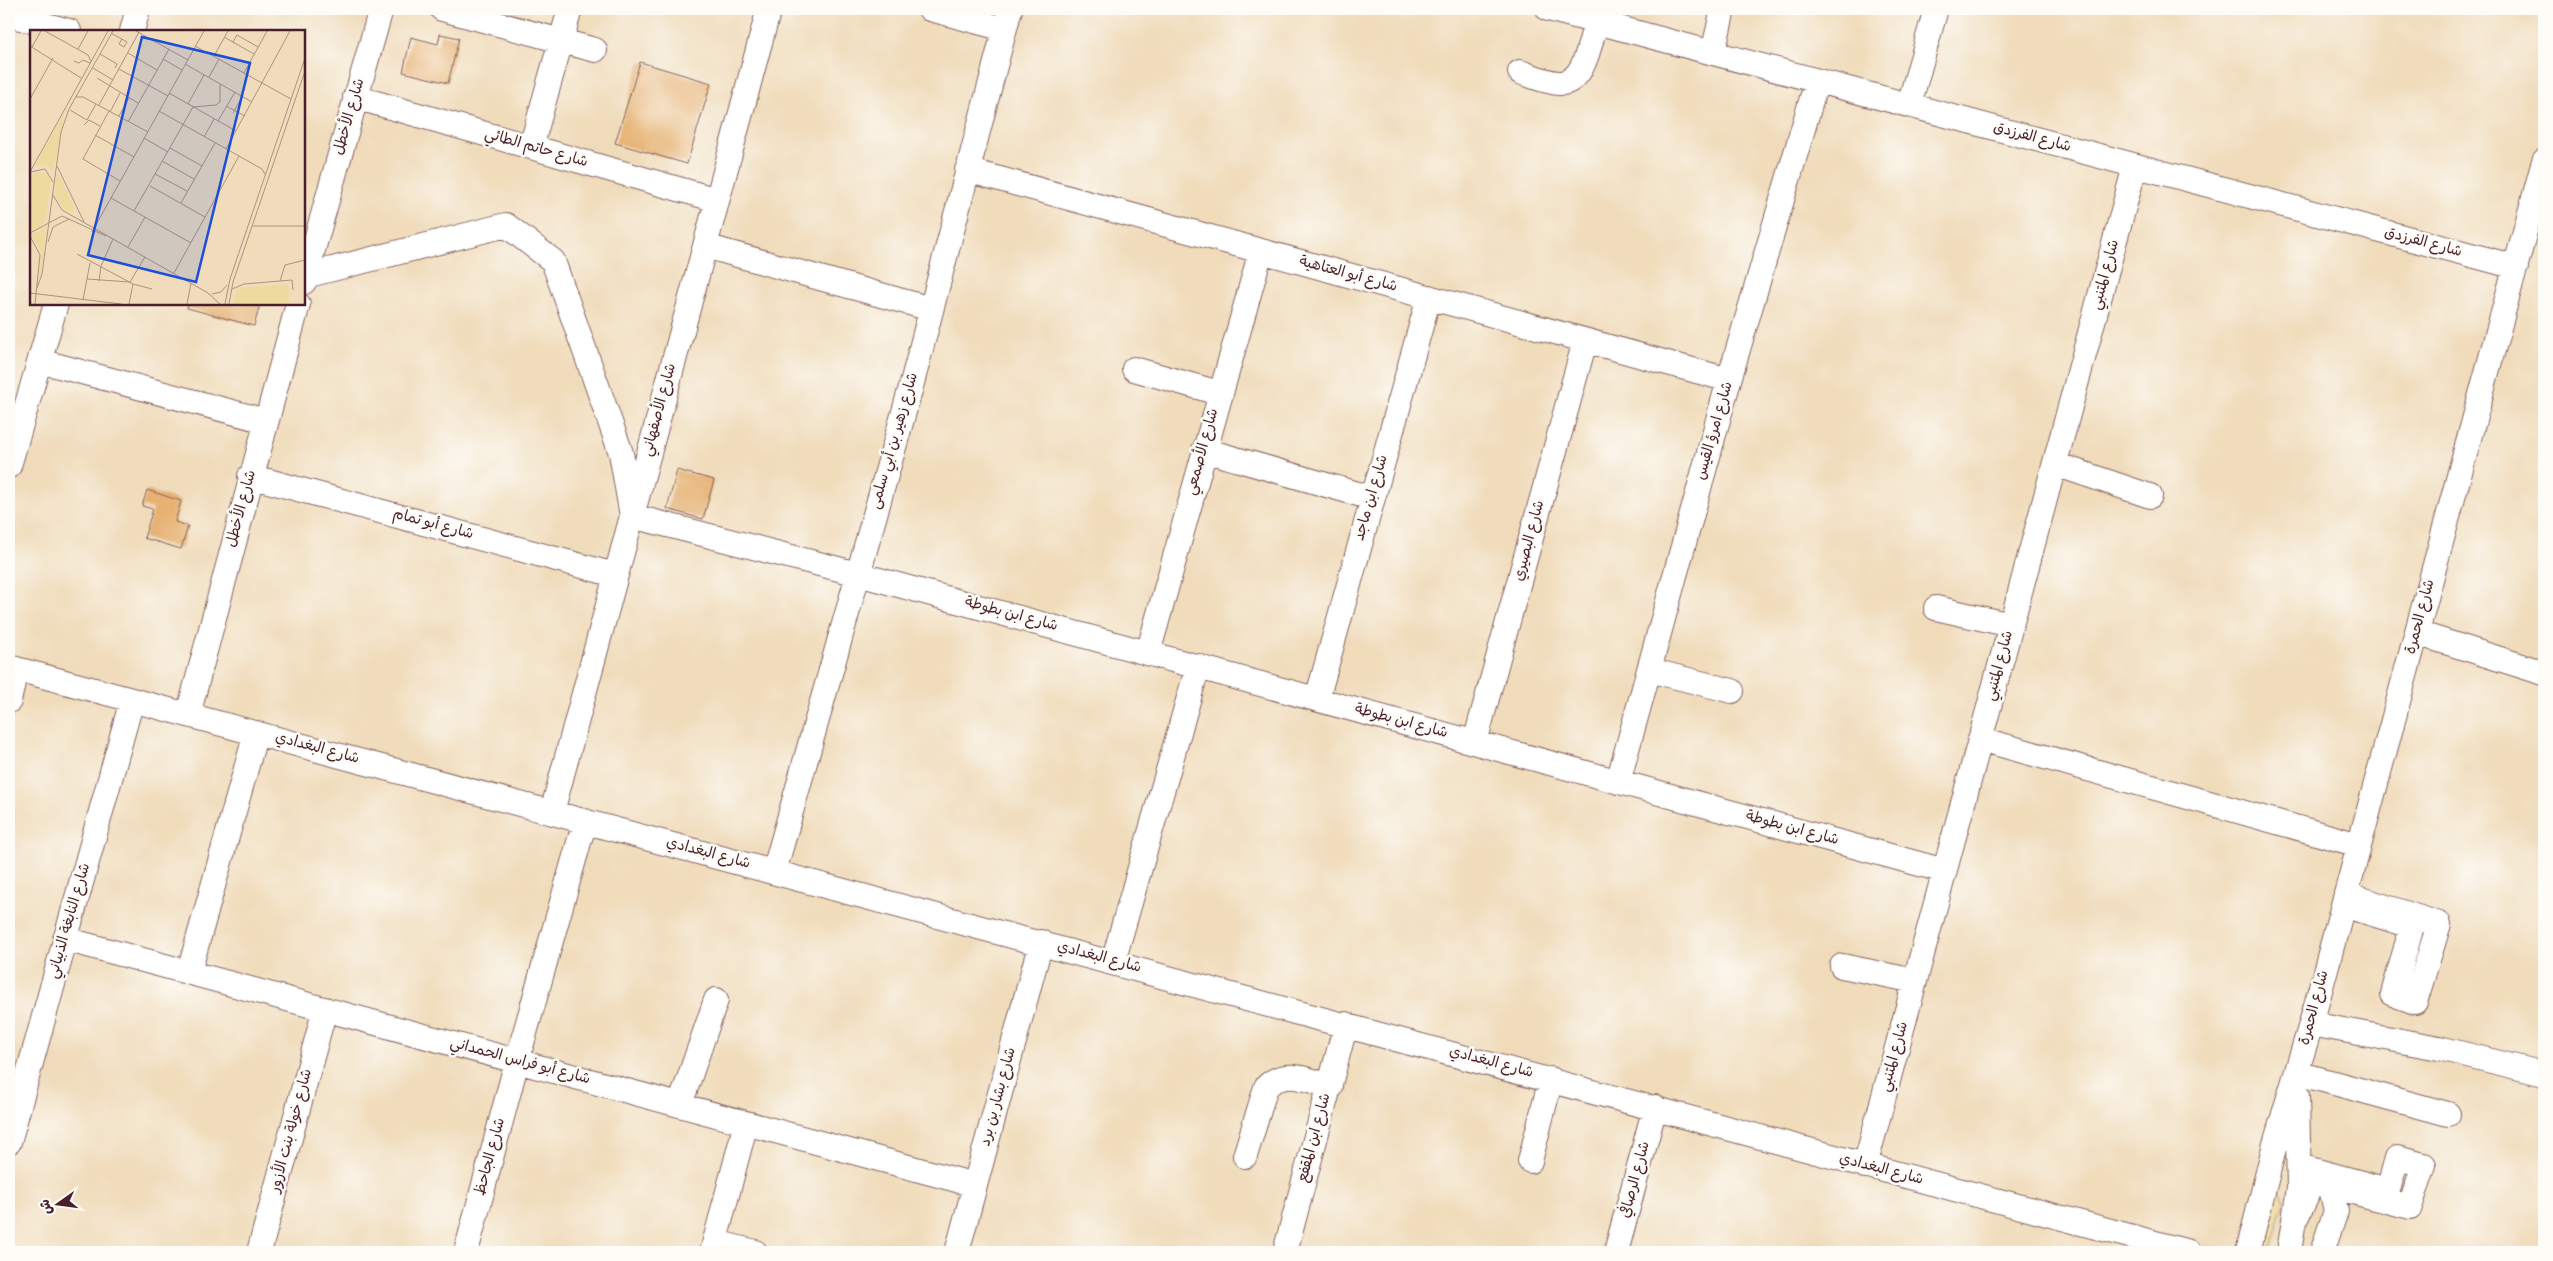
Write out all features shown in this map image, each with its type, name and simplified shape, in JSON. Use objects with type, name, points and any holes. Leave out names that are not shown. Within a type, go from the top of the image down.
[{"type":"street","points":[[132,30],[138,9]]},
{"type":"street","name":"شارع الأخطل","points":[[305,279],[381,9]]},
{"type":"street","points":[[442,9],[596,50]]},
{"type":"street","points":[[531,147],[570,9]]},
{"type":"street","name":"شارع الأصفهاني","points":[[552,812],[769,9]]},
{"type":"street","points":[[930,9],[1007,19]]},
{"type":"street","name":"شارع الفرزدق","points":[[1548,9],[2516,267]]},
{"type":"street","points":[[1713,53],[1723,9]]},
{"type":"street","points":[[1908,105],[1936,9]]},
{"type":"street","points":[[9,15],[65,30]]},
{"type":"street","name":"شارع زهير بن أبي سلمى","points":[[774,872],[931,309],[1007,19]]},
{"type":"street","points":[[1520,72],[1558,83],[1569,82],[1579,73],[1596,22]]},
{"type":"street","name":"شارع امرؤ القيس","points":[[1618,782],[1729,380],[1817,81]]},
{"type":"street","name":"شارع حاتم الطائي","points":[[355,96],[717,200]]},
{"type":"street","name":"شارع الحمرة","points":[[2248,1252],[2275,1144],[2297,1073],[2345,900],[2544,161]]},
{"type":"street","name":"شارع المتنبي","points":[[1865,1166],[2135,166]]},
{"type":"street","name":"شارع أبو العتاهية","points":[[967,170],[1729,380]]},
{"type":"street","points":[[305,279],[506,225],[531,243],[553,261],[621,453],[632,516]]},
{"type":"street","points":[[705,246],[931,309]]},
{"type":"street","name":"شارع الأصمعي","points":[[1148,653],[1219,393],[1261,251]]},
{"type":"street","name":"شارع ابن ماجد","points":[[1317,699],[1429,298]]},
{"type":"street","points":[[9,466],[14,424],[40,361],[56,305]]},
{"type":"street","name":"شارع الأخطل","points":[[188,715],[250,476],[298,305]]},
{"type":"street","name":"شارع البصيري","points":[[1475,742],[1585,341]]},
{"type":"street","points":[[40,361],[266,421]]},
{"type":"street","points":[[1134,369],[1219,393]]},
{"type":"street","points":[[1204,450],[1372,498]]},
{"type":"street","points":[[2055,464],[2150,496]]},
{"type":"street","name":"شارع أبو تمام","points":[[250,476],[615,575]]},
{"type":"street","name":"شارع ابن بطوطة","points":[[632,516],[858,574],[1945,871]]},
{"type":"street","points":[[1936,608],[2011,625]]},
{"type":"street","points":[[2417,634],[2544,673]]},
{"type":"street","points":[[1113,962],[1198,666]]},
{"type":"street","points":[[9,701],[12,668]]},
{"type":"street","name":"شارع البغدادي","points":[[12,668],[1041,942],[2189,1252]]},
{"type":"street","points":[[1648,670],[1732,691]]},
{"type":"street","name":"شارع النابغة الذبياني","points":[[9,1142],[132,700]]},
{"type":"street","points":[[189,972],[256,733]]},
{"type":"street","points":[[1980,739],[2359,845]]},
{"type":"street","name":"شارع الجاحظ","points":[[466,1252],[517,1061],[585,821]]},
{"type":"street","points":[[2345,900],[2439,924],[2415,1002],[2393,994],[2412,926],[2345,900]]},
{"type":"street","name":"شارع أبو فراس الحمداني","points":[[65,939],[975,1185]]},
{"type":"street","name":"شارع بشار بن برد","points":[[957,1252],[1041,942]]},
{"type":"street","points":[[1842,966],[1915,981]]},
{"type":"street","points":[[680,1105],[716,1000]]},
{"type":"street","name":"شارع خولة بنت الأزور","points":[[259,1252],[325,1009]]},
{"type":"street","name":"شارع ابن المقفع","points":[[1284,1252],[1346,1024]]},
{"type":"street","points":[[2311,1024],[2439,1048],[2544,1074]]},
{"type":"street","points":[[2297,1073],[2448,1114]]},
{"type":"street","name":"شارع الحمرة","points":[[2289,1252],[2300,1188],[2297,1073]]},
{"type":"street","points":[[1245,1156],[1266,1087],[1272,1081],[1292,1076],[1330,1086]]},
{"type":"street","points":[[1530,1161],[1551,1079]]},
{"type":"street","name":"شارع الرصافي","points":[[1616,1252],[1655,1107]]},
{"type":"street","points":[[746,1123],[713,1247],[755,1252]]},
{"type":"street","points":[[2299,1166],[2329,1180]]},
{"type":"street","points":[[2296,1218],[2314,1182],[2329,1180]]},
{"type":"street","points":[[2322,1252],[2336,1211],[2329,1180]]},
{"type":"sand","points":[[2276,1168],[2283,1203],[2270,1248],[2254,1246]]},
{"type":"building","points":[[440,34],[459,38],[448,83],[403,72],[411,37],[438,44]]},
{"type":"building","points":[[640,62],[711,83],[687,164],[615,143]]},
{"type":"building","points":[[188,305],[260,305],[254,326],[187,308]]},
{"type":"building","points":[[677,470],[714,480],[703,519],[667,509]]},
{"type":"building","points":[[147,490],[181,501],[175,522],[188,526],[181,549],[144,538],[153,509],[142,506]]}]
